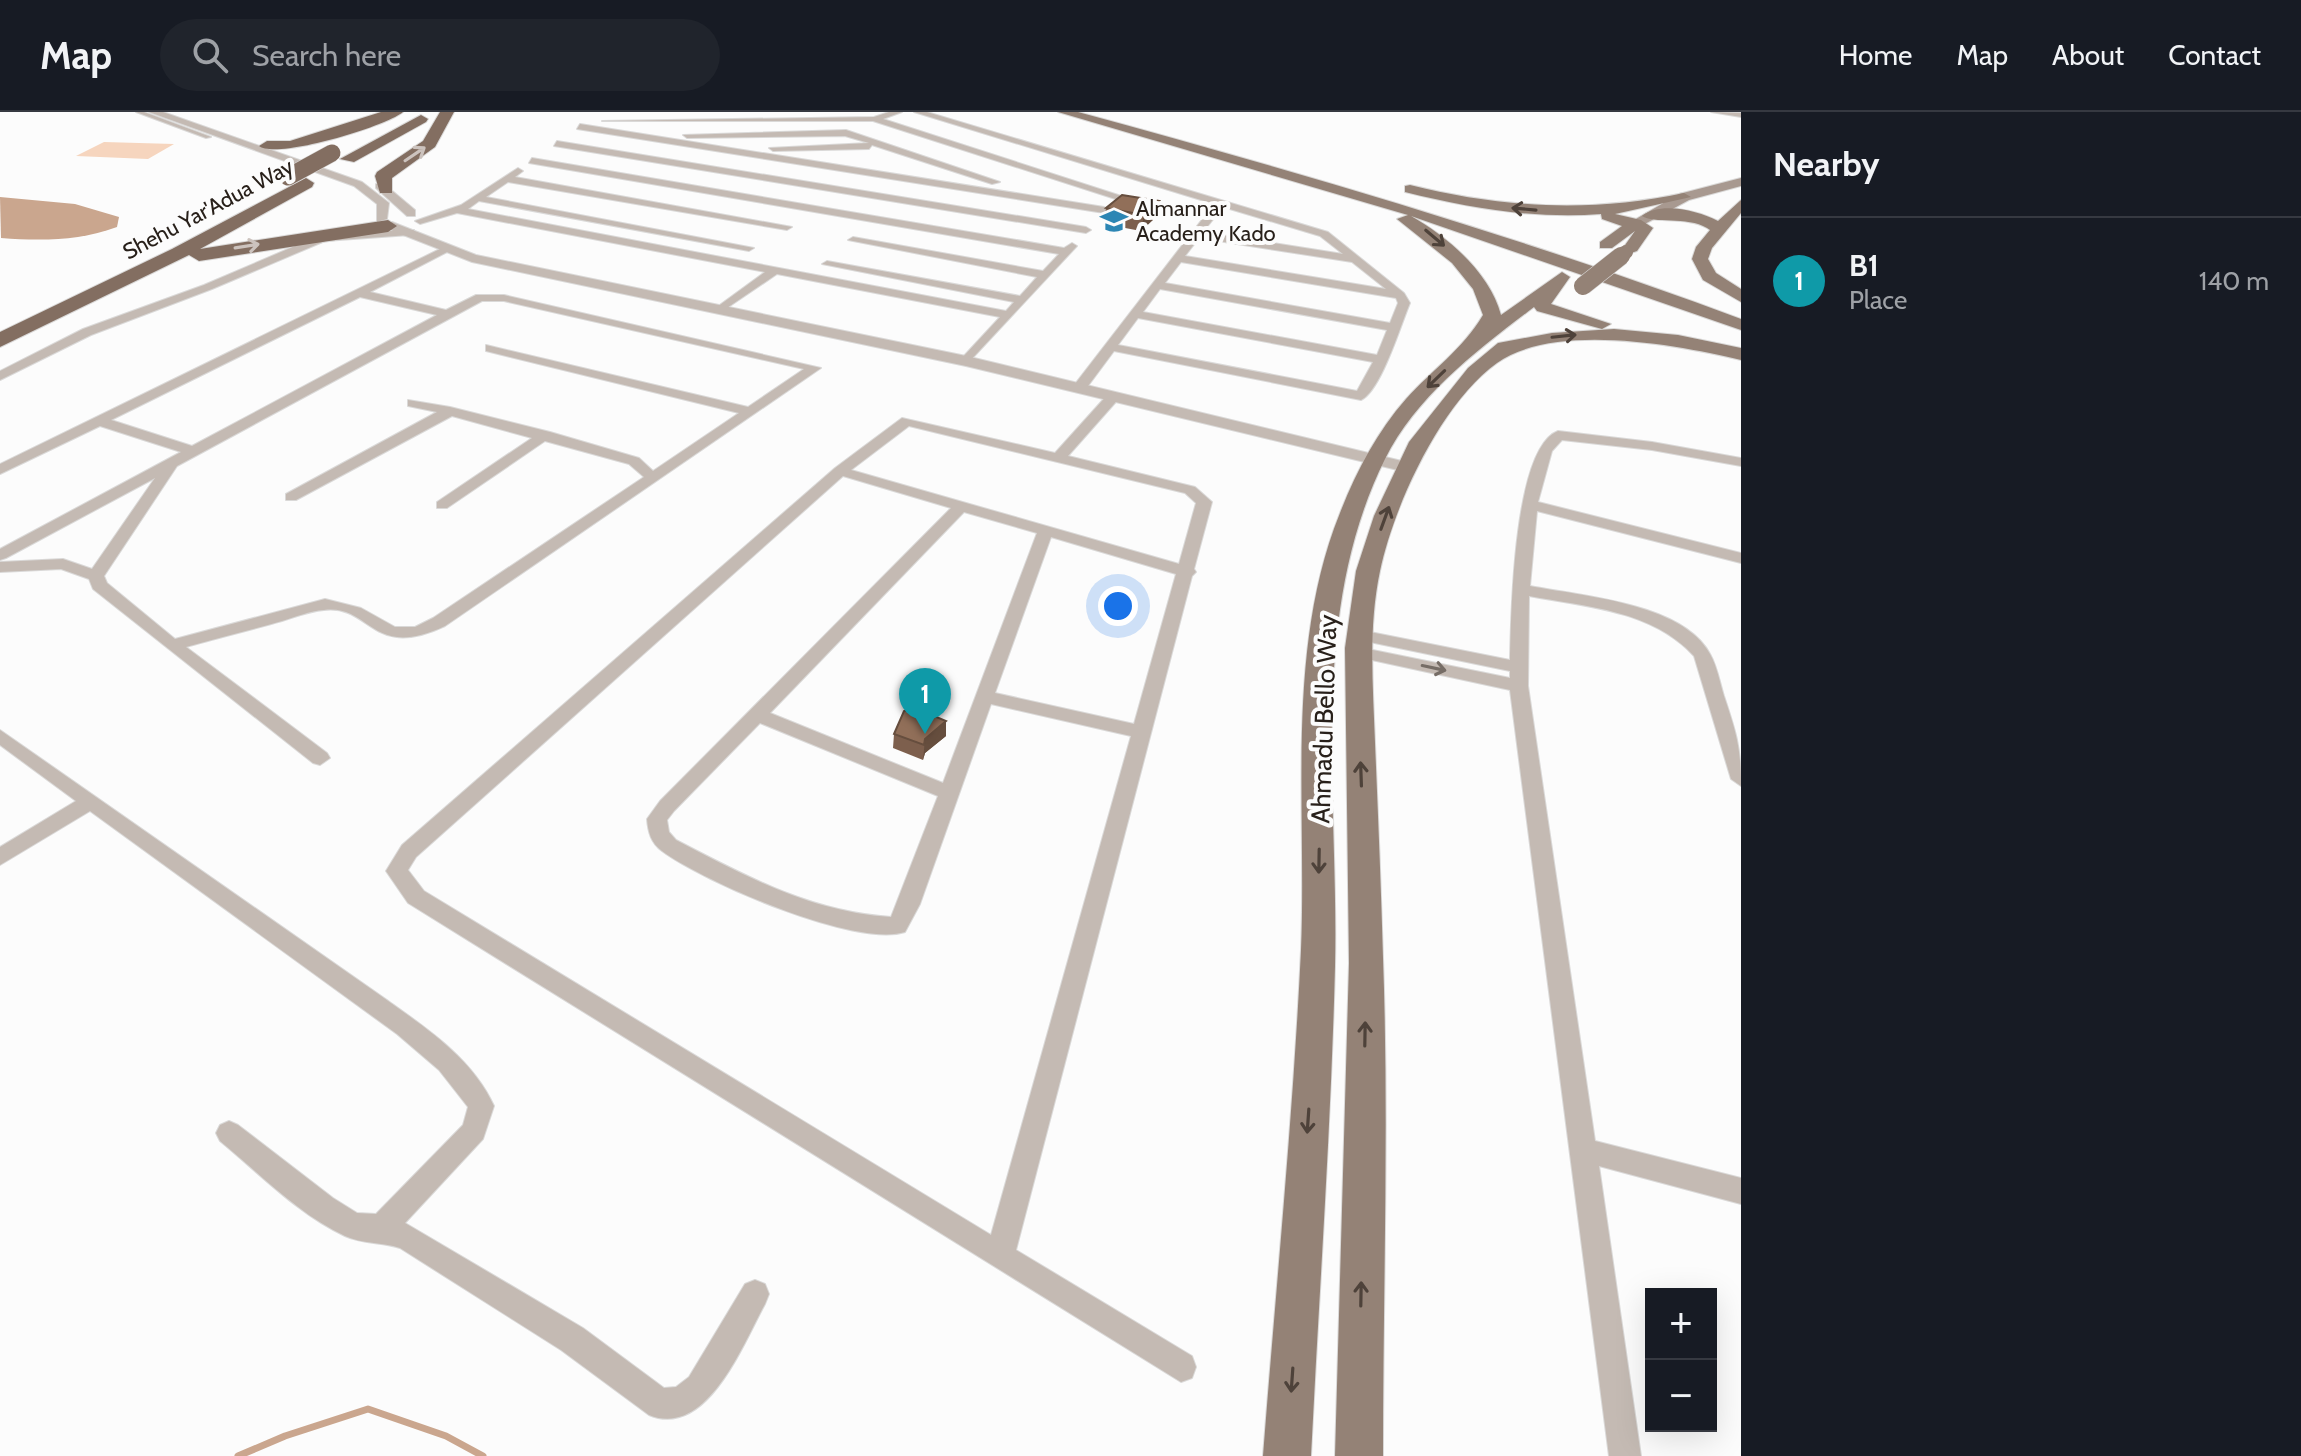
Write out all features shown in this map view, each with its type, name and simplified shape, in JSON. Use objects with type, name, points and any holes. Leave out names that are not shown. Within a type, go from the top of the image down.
[{"type":"highway","points":[[245,144],[260,156],[264,168],[293,161],[396,112]]},
{"type":"highway","name":"Shehu Yar'Adua Way","points":[[340,156],[409,112]]},
{"type":"highway","name":"Shehu Yar'Adua Way","points":[[0,340],[93,296],[293,161],[340,156],[434,112]]},
{"type":"highway","points":[[386,189],[383,176],[429,144],[447,112]]},
{"type":"highway","points":[[267,146],[293,161]]},
{"type":"highway","name":"Shehu Yar'Adua Way","points":[[0,324],[206,222],[293,161]]},
{"type":"highway","points":[[206,222],[245,195]]},
{"type":"highway","points":[[93,296],[195,256],[387,224]]},
{"type":"highway","points":[[30,327],[70,325],[87,332]]},
{"type":"main road","points":[[1064,112],[1261,165],[1543,252],[1741,325]]},
{"type":"main road","points":[[1209,151],[1287,169],[1361,178]]},
{"type":"main road","points":[[1261,165],[1421,227],[1444,244],[1486,298],[1492,315],[1481,354],[1554,337],[1602,334],[1655,337],[1741,354]]},
{"type":"main road","name":"Ahmadu Bello Way","points":[[1287,1456],[1318,948],[1321,638],[1335,565],[1353,507],[1374,460],[1415,400],[1481,354],[1555,295],[1606,245],[1640,220],[1684,197],[1741,182]]},
{"type":"main road","points":[[1396,185],[1479,204],[1640,220],[1678,215],[1710,223],[1719,230]]},
{"type":"main road","name":"Ahmadu Bello Way","points":[[1555,295],[1629,250],[1678,215],[1711,198],[1741,191]]},
{"type":"main road","points":[[1572,212],[1627,211],[1684,197]]},
{"type":"main road","points":[[1741,204],[1704,247],[1701,264],[1716,282],[1741,297]]},
{"type":"main road","points":[[1629,250],[1645,230],[1640,220]]},
{"type":"main road","points":[[1475,284],[1555,295],[1655,337]]},
{"type":"main road","name":"Ahmadu Bello Way","points":[[1359,1456],[1366,963],[1359,644],[1368,571],[1406,467],[1481,354]]},
{"type":"street","points":[[139,112],[208,137]]},
{"type":"street","points":[[154,112],[374,193],[386,208],[387,224]]},
{"type":"street","points":[[172,112],[267,146]]},
{"type":"street","points":[[0,376],[87,332],[208,287],[329,235],[416,223],[458,210],[604,112]]},
{"type":"street","points":[[590,121],[874,119],[898,112]]},
{"type":"street","points":[[918,112],[1324,234],[1400,295],[1404,303],[1365,393],[1353,396],[1110,347]]},
{"type":"street","points":[[1715,112],[1741,115]]},
{"type":"street","points":[[874,119],[1166,212]]},
{"type":"street","points":[[580,127],[1104,210]]},
{"type":"street","points":[[637,135],[838,132],[1056,202]]},
{"type":"street","points":[[557,144],[1086,230]]},
{"type":"street","points":[[725,150],[885,146]]},
{"type":"street","points":[[945,166],[983,154]]},
{"type":"street","points":[[293,161],[386,189],[416,223],[446,250],[966,361],[1406,467]]},
{"type":"street","points":[[532,161],[1066,252]]},
{"type":"street","points":[[1053,176],[1092,163]]},
{"type":"street","points":[[571,232],[690,165]]},
{"type":"street","points":[[507,179],[787,227]]},
{"type":"street","points":[[966,361],[1119,197]]},
{"type":"street","points":[[387,224],[416,223],[474,200],[749,248]]},
{"type":"street","points":[[1080,387],[1221,202]]},
{"type":"street","points":[[458,210],[1008,315]]},
{"type":"street","points":[[387,224],[416,223]]},
{"type":"street","points":[[1196,234],[1359,260]]},
{"type":"street","points":[[853,240],[1045,275]]},
{"type":"street","points":[[0,470],[446,250]]},
{"type":"street","points":[[1177,258],[1400,295]]},
{"type":"street","points":[[827,264],[1022,300]]},
{"type":"street","points":[[721,309],[774,271]]},
{"type":"street","points":[[1156,285],[1395,328]]},
{"type":"street","points":[[359,293],[447,314]]},
{"type":"street","points":[[0,555],[480,297],[492,295],[806,365],[814,370],[423,632],[408,636],[392,632],[339,604],[325,604],[172,645]]},
{"type":"street","points":[[1134,314],[1381,360]]},
{"type":"street","points":[[490,348],[752,412]]},
{"type":"street","points":[[806,365],[822,352]]},
{"type":"street","points":[[1060,456],[1115,395]]},
{"type":"street","points":[[413,403],[545,435],[634,461],[652,477]]},
{"type":"street","points":[[291,497],[450,411]]},
{"type":"street","points":[[99,421],[195,452]]},
{"type":"street","points":[[1000,1255],[1140,732],[1188,572],[1204,502],[1198,494],[1060,456],[907,421],[840,471],[409,851],[397,871],[416,897],[1181,1367]]},
{"type":"street","points":[[442,505],[545,435]]},
{"type":"street","points":[[1625,1456],[1519,676],[1520,560],[1543,456],[1551,439],[1558,435],[1652,446],[1741,462]]},
{"type":"street","points":[[96,576],[170,466]]},
{"type":"street","points":[[840,471],[1188,572]]},
{"type":"street","points":[[1532,505],[1741,558]]},
{"type":"street","points":[[960,507],[657,819],[659,834],[669,845],[765,896],[864,924],[897,926],[909,904],[987,697],[1045,532]]},
{"type":"street","points":[[0,567],[63,564],[96,576]]},
{"type":"street","points":[[96,576],[99,585],[172,645],[320,758]]},
{"type":"street","points":[[1519,589],[1646,616],[1673,626],[1691,639],[1702,655],[1741,779]]},
{"type":"street","points":[[1359,644],[1519,676]]},
{"type":"street","points":[[987,697],[1140,732]]},
{"type":"street","points":[[758,715],[950,793]]},
{"type":"street","points":[[0,736],[376,1005],[427,1043],[469,1084],[481,1106],[474,1131],[382,1228]]},
{"type":"street","points":[[0,857],[91,801]]},
{"type":"street","points":[[229,1133],[323,1207],[353,1226],[382,1228],[409,1238],[572,1339],[660,1404],[681,1402],[700,1388],[755,1294]]},
{"type":"street","points":[[1582,1150],[1741,1191]]},
{"type":"shaded area","points":[[104,142],[174,144],[148,159],[76,156]]},
{"type":"shaded area","points":[[0,197],[75,204],[119,217],[117,227],[60,239],[1,238]]},
{"type":"building","points":[[1122,195],[1159,201],[1144,215],[1106,208]]},
{"type":"building","points":[[915,708],[946,721],[925,739],[924,745],[894,734],[904,711]]},
{"type":"waterway","points":[[238,1456],[285,1436],[368,1409],[446,1436],[483,1456]]},
{"type":"place","name":"Almannar Academy Kado","points":[[1114,221]]},
{"type":"place","name":"B1","points":[[925,734]]}]
